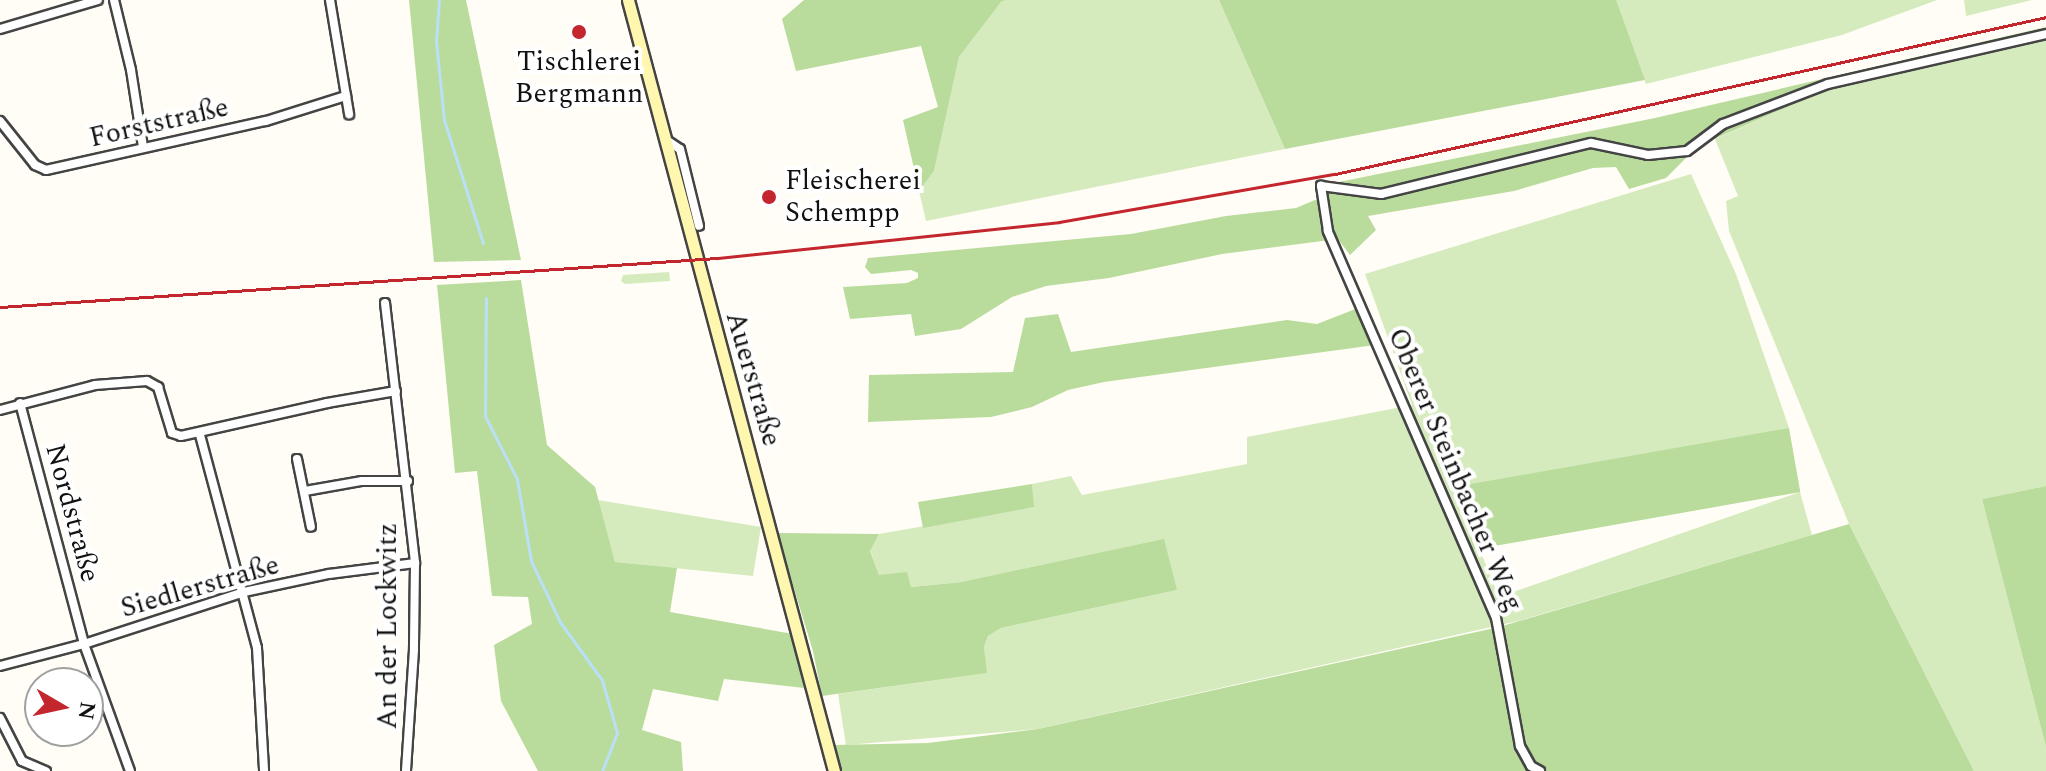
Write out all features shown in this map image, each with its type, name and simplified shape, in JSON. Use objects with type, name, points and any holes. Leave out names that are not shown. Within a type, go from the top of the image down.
[{"type":"street","points":[[0,29],[98,0]]},
{"type":"street","points":[[114,0],[131,70],[143,147]]},
{"type":"street","points":[[330,0],[349,114]]},
{"type":"street","name":"Auerstraße","points":[[628,0],[834,771]]},
{"type":"street","name":"Oberer Steinbacher Weg","points":[[1540,771],[1531,766],[1520,746],[1496,618],[1328,231],[1321,186],[1381,194],[1591,143],[1648,155],[1687,151],[1723,124],[1828,84],[2046,34]]},
{"type":"street","name":"Forststraße","points":[[0,121],[40,169],[57,168],[266,121],[346,96]]},
{"type":"street","points":[[668,141],[680,149],[699,226]]},
{"type":"street","name":"An der Lockwitz","points":[[385,303],[408,481],[415,563],[414,650],[406,771]]},
{"type":"street","points":[[0,410],[95,385],[147,381],[158,387],[172,433],[181,436],[200,435],[327,403],[396,391]]},
{"type":"street","name":"Nordstraße","points":[[20,403],[84,644],[130,771]]},
{"type":"street","points":[[200,435],[257,648],[264,771]]},
{"type":"street","points":[[297,459],[311,527]]},
{"type":"street","name":"An der Lockwitz","points":[[305,491],[362,481],[408,481]]},
{"type":"street","name":"Siedlerstraße","points":[[0,666],[84,644],[244,592],[329,574],[415,563]]},
{"type":"street","points":[[0,718],[22,761],[46,771]]},
{"type":"green space","points":[[409,0],[466,0],[521,260],[434,262]]},
{"type":"green space","points":[[804,0],[1006,0],[1001,2],[959,57],[934,171],[919,191],[903,120],[938,107],[921,46],[796,71],[782,19]]},
{"type":"green space","points":[[1219,0],[1285,149],[926,221],[919,191],[934,171],[959,57],[1001,2]]},
{"type":"green space","points":[[1219,0],[1616,0],[1645,80],[1285,149]]},
{"type":"green space","points":[[1615,0],[1937,0],[1842,35],[1646,84]]},
{"type":"green space","points":[[1964,0],[2032,0],[1966,16]]},
{"type":"green space","points":[[2046,27],[2046,39],[1822,92],[1698,146],[1666,178],[1629,189],[1616,167],[1593,168],[1514,191],[1368,216],[1376,230],[1350,255],[1338,239],[1222,254],[1109,278],[1046,286],[1012,297],[961,329],[915,336],[911,314],[850,319],[843,287],[907,283],[918,278],[918,273],[911,270],[871,274],[865,267],[868,258],[1131,234],[1226,216],[1296,208],[1322,197],[1334,183],[1655,118]]},
{"type":"green space","points":[[2046,39],[2046,486],[1982,499],[2046,747],[2046,771],[1974,771],[1849,524],[1729,231],[1726,201],[1738,196],[1715,139],[1822,92]]},
{"type":"green space","points":[[1691,174],[1736,274],[1789,428],[1473,533],[1499,597],[1800,492],[1812,535],[1518,621],[1038,729],[846,745],[838,694],[986,673],[984,647],[988,636],[1001,628],[1177,590],[962,582],[910,587],[879,575],[870,550],[879,534],[1033,507],[1032,484],[1071,476],[1082,495],[1247,464],[1247,437],[1412,405],[1365,274]]},
{"type":"green space","points":[[669,272],[670,281],[625,284],[621,281],[623,275]]},
{"type":"green space","points":[[521,280],[547,445],[595,487],[615,562],[677,568],[670,612],[793,634],[804,688],[724,679],[718,701],[653,689],[642,730],[681,742],[683,771],[538,771],[501,701],[494,645],[532,624],[528,597],[492,596],[477,471],[455,473],[437,285]]},
{"type":"green space","points":[[1358,308],[1375,345],[1104,382],[1068,390],[1032,407],[991,417],[868,422],[869,375],[1013,372],[1025,318],[1058,314],[1071,352],[1287,320],[1317,324]]},
{"type":"green space","points":[[1789,428],[1800,492],[1472,550],[1461,486]]},
{"type":"green space","points":[[1032,484],[1034,507],[923,528],[918,502]]},
{"type":"green space","points":[[2046,486],[2046,747],[1982,499]]},
{"type":"green space","points":[[598,500],[761,527],[753,576],[615,562]]},
{"type":"green space","points":[[1849,524],[1974,771],[841,771],[834,745],[928,743],[1038,729],[1499,627]]},
{"type":"green space","points":[[777,533],[879,534],[870,551],[879,575],[907,572],[911,587],[962,582],[1164,539],[1177,590],[1001,628],[988,636],[984,647],[987,673],[822,696],[813,651]]},
{"type":"waterway","points":[[439,0],[436,41],[444,120],[483,243]]},
{"type":"waterway","points":[[486,298],[485,416],[517,479],[531,561],[560,622],[602,680],[617,733],[602,771]]},
{"type":"railway","points":[[0,307],[717,258],[1059,222],[1335,174],[2046,17]]},
{"type":"place","name":"Tischlerei Bergmann","points":[[579,32]]},
{"type":"place","name":"Fleischerei Schempp","points":[[769,197]]}]
